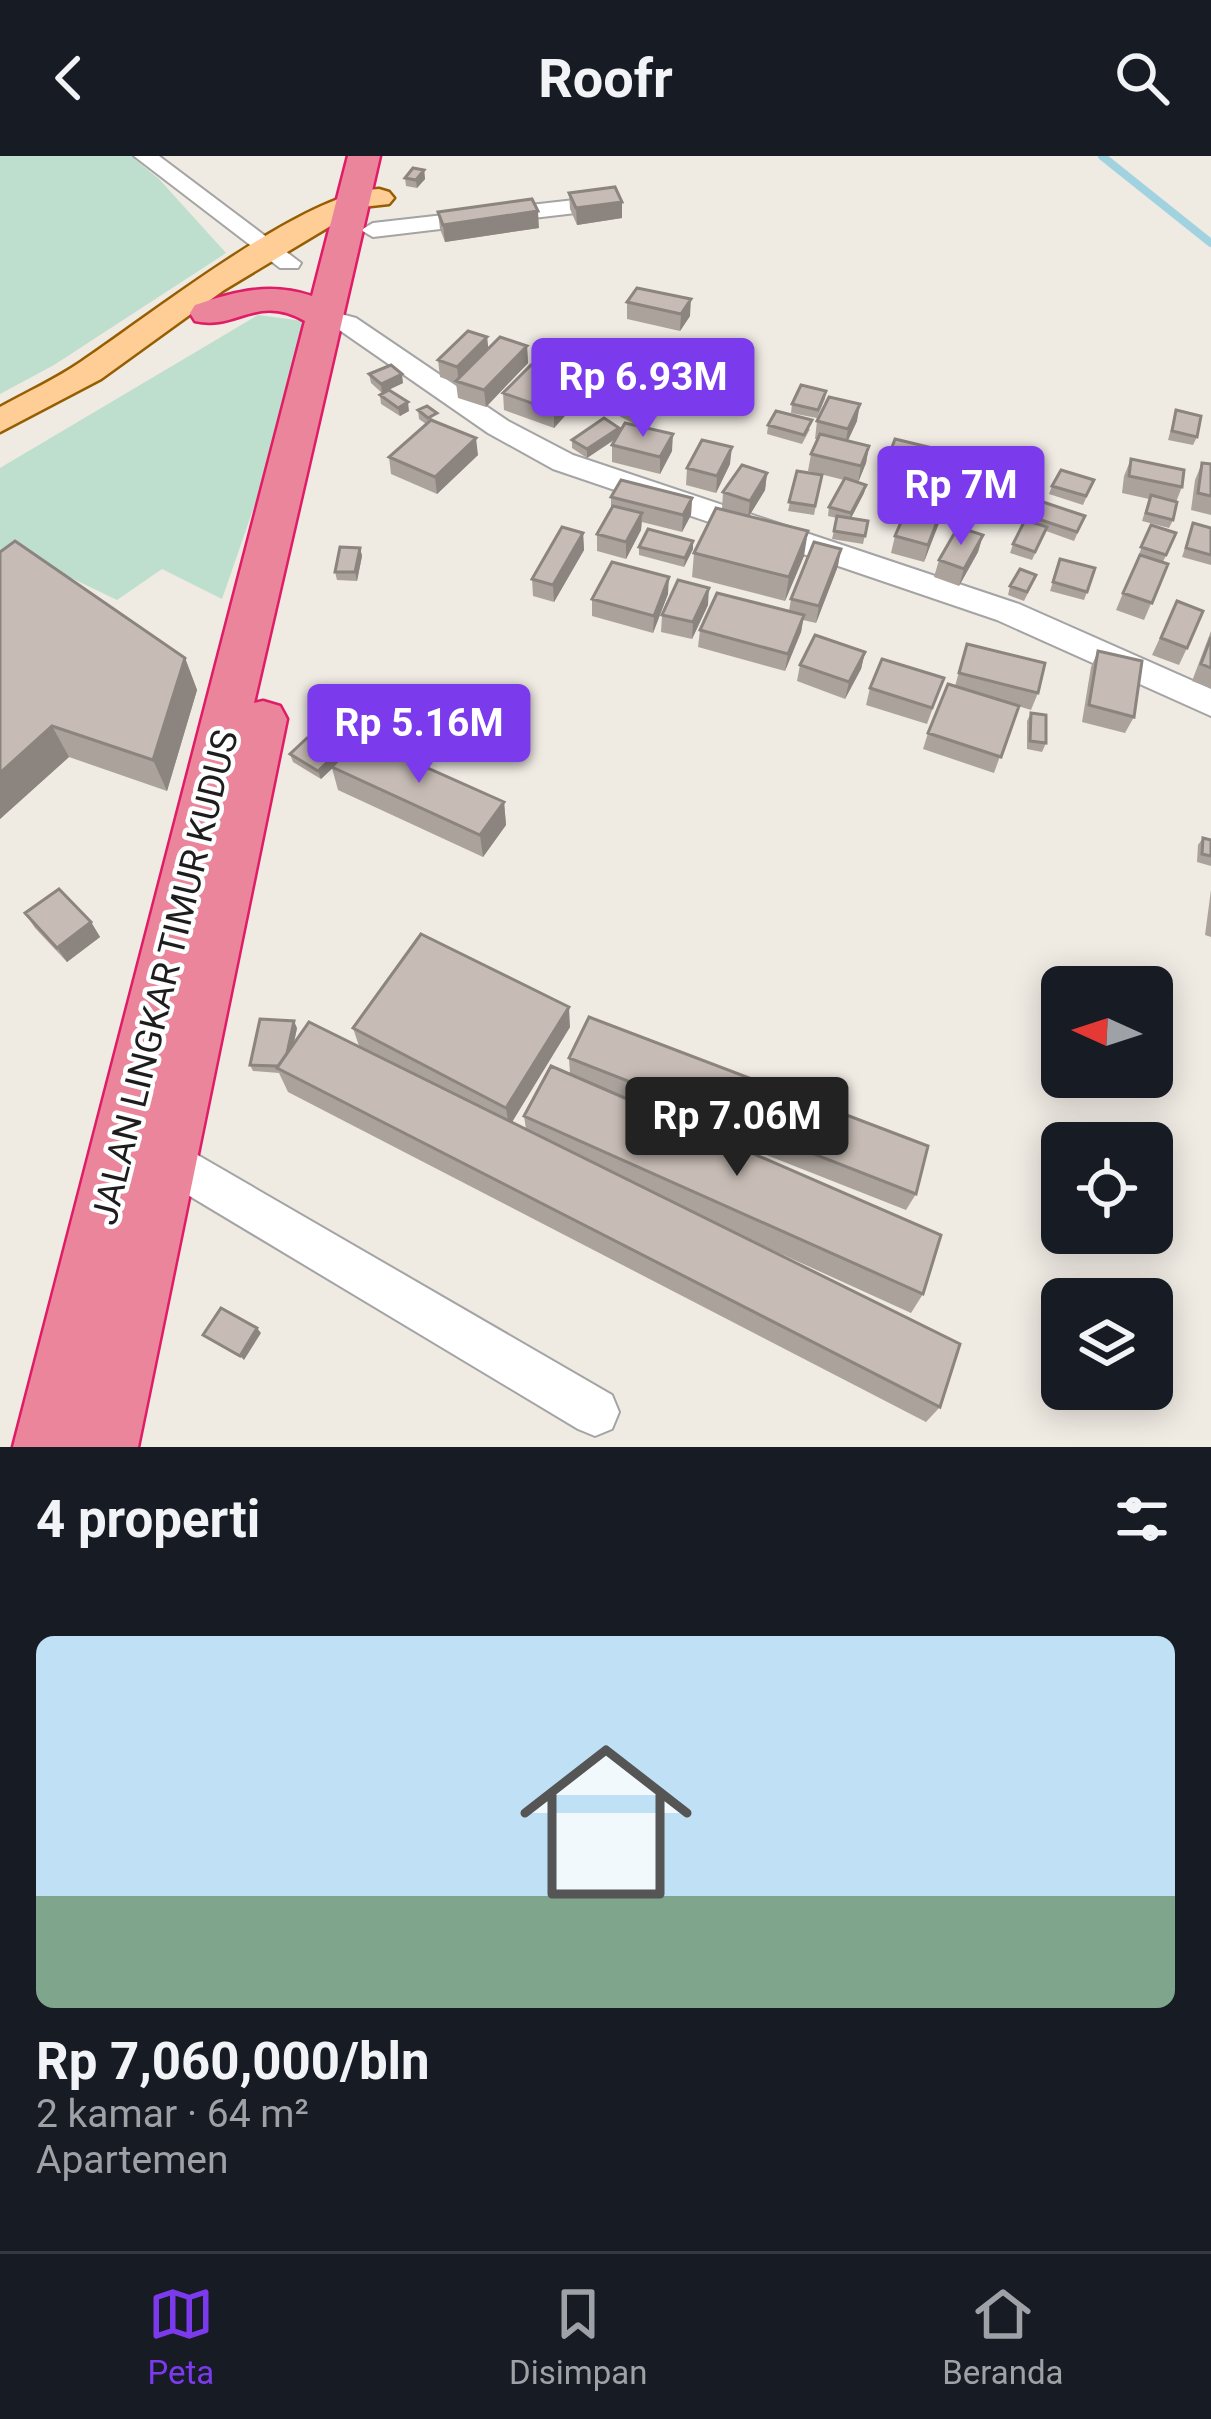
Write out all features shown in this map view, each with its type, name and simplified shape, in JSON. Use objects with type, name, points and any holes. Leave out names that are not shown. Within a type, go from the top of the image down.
[{"type":"highway","name":"JALAN LINGKAR TIMUR KUDUS","points":[[48,1447],[368,195]]},
{"type":"highway","points":[[208,313],[264,296],[286,296],[337,321]]},
{"type":"highway","name":"JALAN LINGKAR TIMUR KUDUS","points":[[103,1447],[337,321]]},
{"type":"main road","points":[[0,446],[111,384],[368,195]]},
{"type":"main road","points":[[0,422],[89,371],[213,284],[280,257]]},
{"type":"street","points":[[145,156],[280,257]]},
{"type":"street","points":[[368,195],[610,203]]},
{"type":"street","points":[[337,321],[498,427],[563,462],[1008,612],[1211,703]]},
{"type":"street","points":[[163,1156],[596,1412]]},
{"type":"green space","points":[[0,156],[131,156],[159,179],[226,253],[54,365],[0,394]]},
{"type":"green space","points":[[258,315],[311,322],[289,406],[222,599],[162,569],[117,600],[36,561],[0,589],[0,468]]},
{"type":"building","points":[[413,168],[424,170],[416,180],[405,178]]},
{"type":"building","points":[[615,187],[622,202],[576,208],[569,193]]},
{"type":"building","points":[[532,199],[538,211],[443,225],[438,212]]},
{"type":"building","points":[[637,288],[691,299],[681,314],[627,302]]},
{"type":"building","points":[[468,331],[487,337],[457,367],[438,360]]},
{"type":"building","points":[[500,337],[527,346],[484,390],[456,381]]},
{"type":"building","points":[[391,365],[402,374],[381,384],[369,374]]},
{"type":"building","points":[[531,365],[580,381],[554,411],[503,393]]},
{"type":"building","points":[[801,385],[826,391],[818,410],[792,404]]},
{"type":"building","points":[[389,390],[408,402],[398,408],[380,395]]},
{"type":"building","points":[[632,390],[654,401],[634,415],[612,403]]},
{"type":"building","points":[[829,397],[860,404],[848,429],[817,421]]},
{"type":"building","points":[[427,406],[437,413],[428,418],[418,410]]},
{"type":"building","points":[[1176,410],[1201,416],[1197,437],[1172,431]]},
{"type":"building","points":[[776,411],[812,420],[804,435],[768,425]]},
{"type":"building","points":[[604,418],[619,428],[587,449],[572,440]]},
{"type":"building","points":[[431,420],[476,438],[435,477],[389,457]]},
{"type":"building","points":[[625,423],[673,434],[660,457],[612,445]]},
{"type":"building","points":[[820,434],[869,446],[861,466],[811,454]]},
{"type":"building","points":[[895,439],[937,449],[928,474],[886,464]]},
{"type":"building","points":[[702,440],[732,447],[717,476],[687,468]]},
{"type":"building","points":[[1131,459],[1184,470],[1182,487],[1129,476]]},
{"type":"building","points":[[1202,463],[1211,464],[1211,496],[1198,493]]},
{"type":"building","points":[[742,465],[767,473],[750,501],[723,492]]},
{"type":"building","points":[[1061,470],[1094,480],[1086,496],[1052,486]]},
{"type":"building","points":[[797,471],[822,475],[815,506],[789,502]]},
{"type":"building","points":[[985,471],[1032,480],[1026,507],[978,497]]},
{"type":"building","points":[[845,478],[866,485],[851,513],[829,507]]},
{"type":"building","points":[[621,480],[692,498],[683,515],[611,497]]},
{"type":"building","points":[[918,483],[949,491],[928,545],[895,536]]},
{"type":"building","points":[[1151,495],[1177,502],[1173,520],[1146,513]]},
{"type":"building","points":[[1040,501],[1085,516],[1077,532],[1032,517]]},
{"type":"building","points":[[613,506],[642,513],[626,542],[597,534]]},
{"type":"building","points":[[716,508],[808,531],[789,577],[694,553]]},
{"type":"building","points":[[837,516],[868,521],[865,536],[834,531]]},
{"type":"building","points":[[1025,520],[1047,527],[1035,552],[1013,544]]},
{"type":"building","points":[[1193,523],[1211,528],[1211,555],[1186,548]]},
{"type":"building","points":[[1151,525],[1176,533],[1166,555],[1141,547]]},
{"type":"building","points":[[562,527],[583,533],[553,585],[532,579]]},
{"type":"building","points":[[958,527],[983,535],[964,569],[939,560]]},
{"type":"building","points":[[648,529],[693,541],[685,558],[639,547]]},
{"type":"building","points":[[15,541],[185,658],[153,760],[52,726],[0,773],[0,552]]},
{"type":"building","points":[[814,542],[841,549],[819,606],[791,599]]},
{"type":"building","points":[[340,547],[360,548],[355,572],[335,572]]},
{"type":"building","points":[[1140,555],[1168,564],[1152,603],[1123,593]]},
{"type":"building","points":[[1060,559],[1095,568],[1087,592],[1053,582]]},
{"type":"building","points":[[612,562],[669,577],[654,616],[592,599]]},
{"type":"building","points":[[1020,569],[1036,575],[1027,592],[1010,586]]},
{"type":"building","points":[[678,580],[709,588],[693,622],[662,615]]},
{"type":"building","points":[[717,593],[804,615],[788,654],[700,630]]},
{"type":"building","points":[[1177,601],[1203,611],[1187,648],[1161,638]]},
{"type":"building","points":[[815,635],[865,652],[849,682],[800,665]]},
{"type":"building","points":[[1211,637],[1211,668],[1201,664]]},
{"type":"building","points":[[967,644],[1045,663],[1038,693],[959,673]]},
{"type":"building","points":[[1098,651],[1142,661],[1134,717],[1089,705]]},
{"type":"building","points":[[882,659],[944,678],[932,708],[870,688]]},
{"type":"building","points":[[948,684],[1019,706],[1001,757],[928,733]]},
{"type":"building","points":[[1031,713],[1046,715],[1046,743],[1030,741]]},
{"type":"building","points":[[358,737],[504,802],[480,835],[332,767]]},
{"type":"building","points":[[307,738],[335,755],[318,771],[290,754]]},
{"type":"building","points":[[1203,838],[1211,840],[1211,856],[1202,854]]},
{"type":"building","points":[[59,889],[91,922],[57,948],[25,913]]},
{"type":"building","points":[[421,934],[569,1007],[506,1108],[353,1028]]},
{"type":"building","points":[[589,1017],[928,1146],[916,1194],[569,1058]]},
{"type":"building","points":[[260,1019],[294,1021],[287,1053],[278,1066],[250,1065]]},
{"type":"building","points":[[309,1022],[960,1344],[940,1407],[277,1068]]},
{"type":"building","points":[[551,1066],[941,1235],[923,1294],[524,1116]]},
{"type":"building","points":[[221,1308],[257,1328],[240,1356],[203,1335]]},
{"type":"waterway","points":[[1102,156],[1211,243]]}]
